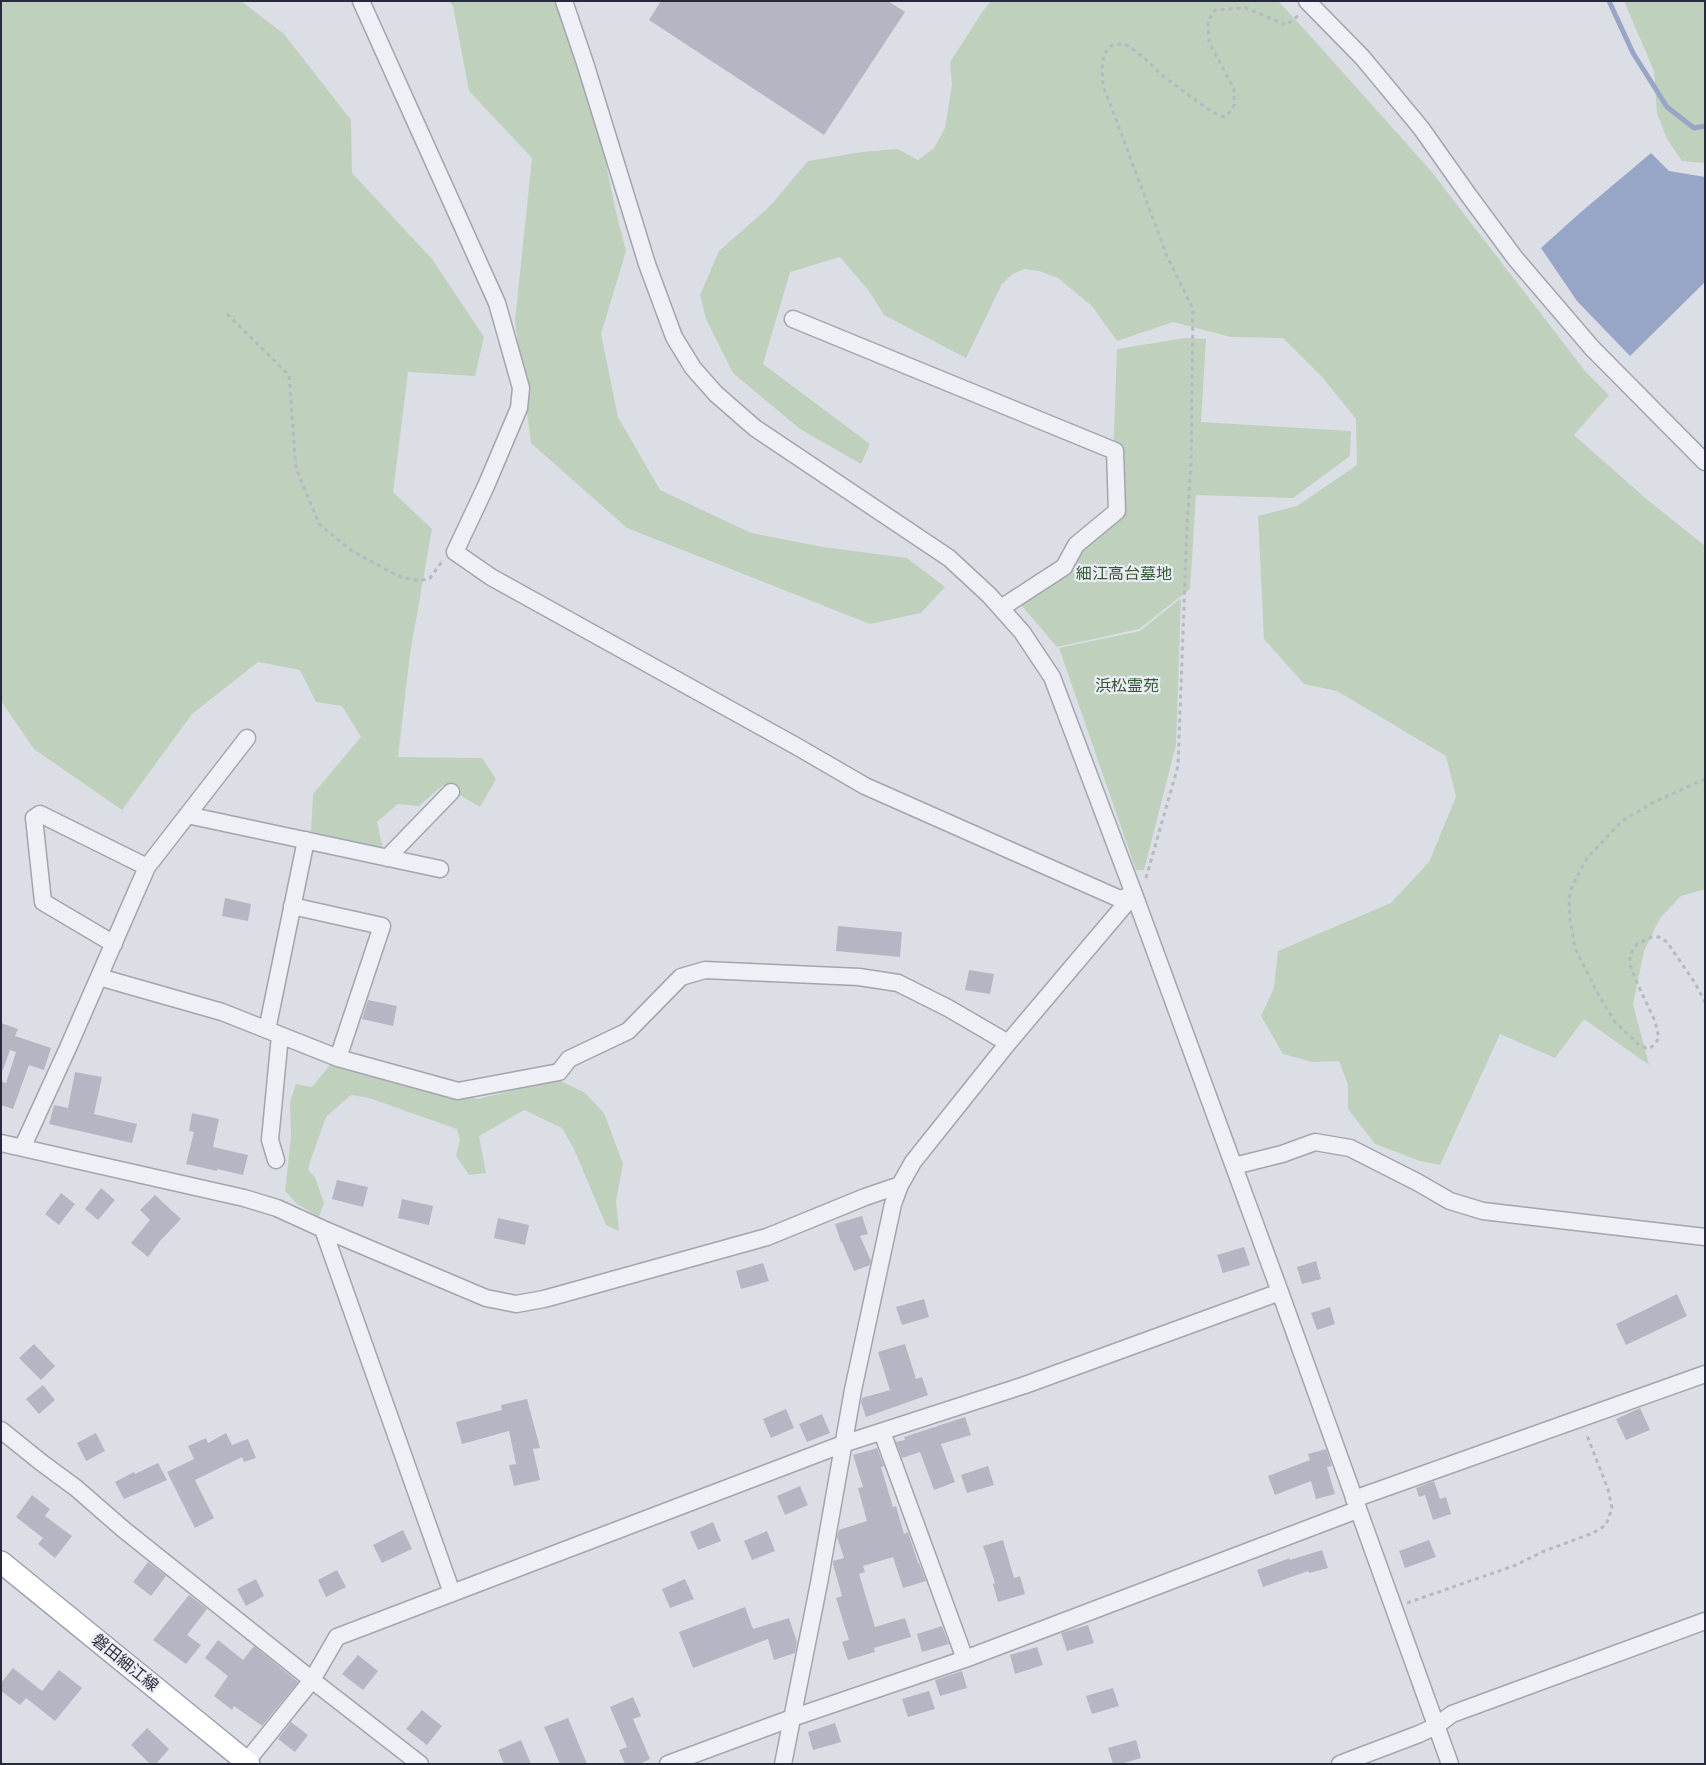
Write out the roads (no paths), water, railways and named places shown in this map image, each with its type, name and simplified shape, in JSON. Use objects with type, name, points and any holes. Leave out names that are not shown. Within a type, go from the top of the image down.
[{"type":"main road","name":"磐田細江線","points":[[1,1562],[248,1763]]},
{"type":"street","points":[[361,1],[497,304],[521,388],[519,408],[486,486],[455,552],[490,577],[865,786],[1120,899],[1134,894]]},
{"type":"street","points":[[564,1],[649,269],[674,337],[693,368],[716,394],[755,428],[949,558],[1022,632],[1052,677],[1234,1166],[1450,1764]]},
{"type":"street","points":[[1309,3],[1362,57],[1421,128],[1515,258],[1586,341],[1705,462]]},
{"type":"street","points":[[793,319],[1115,451],[1117,511],[1076,545],[1064,567],[1000,608]]},
{"type":"street","points":[[23,1146],[147,866],[247,738]]},
{"type":"street","points":[[387,858],[451,792]]},
{"type":"street","points":[[114,944],[43,902],[34,818],[40,814],[147,866]]},
{"type":"street","points":[[187,815],[440,869]]},
{"type":"street","points":[[276,1160],[270,1140],[274,1033],[292,906],[306,840]]},
{"type":"street","points":[[783,1764],[819,1583],[853,1390],[893,1204],[900,1185],[913,1162],[1008,1043],[1134,894]]},
{"type":"street","points":[[292,906],[382,926],[338,1058]]},
{"type":"street","points":[[99,977],[222,1012],[338,1058],[458,1091],[559,1072],[569,1059],[628,1032],[681,976],[705,970],[860,977],[898,983],[948,1008],[1008,1043]]},
{"type":"street","points":[[1234,1166],[1282,1154],[1315,1142],[1350,1148],[1450,1201],[1483,1211],[1703,1242]]},
{"type":"street","points":[[1,1143],[23,1146],[244,1198],[277,1208],[486,1298],[516,1304],[544,1299],[767,1237],[865,1197],[900,1185]]},
{"type":"street","points":[[322,1229],[452,1593]]},
{"type":"street","points":[[248,1763],[312,1680],[337,1637],[843,1444],[1025,1386],[1280,1292]]},
{"type":"street","points":[[668,1764],[792,1718],[965,1659],[1356,1504],[1705,1374]]},
{"type":"street","points":[[1,1430],[76,1488],[123,1529],[312,1680],[420,1764]]},
{"type":"street","points":[[882,1432],[965,1659]]},
{"type":"street","points":[[1340,1764],[1419,1734],[1436,1726],[1452,1714],[1705,1621]]},
{"type":"water","points":[[1651,153],[1669,171],[1705,177],[1705,282],[1630,356],[1577,301],[1541,248]]},
{"type":"waterway","points":[[1609,1],[1633,53],[1667,107],[1694,128],[1705,126]]},
{"type":"park label","name":"細江高台墓地","points":[[1124,574]]},
{"type":"park label","name":"浜松霊苑","points":[[1127,686]]}]
